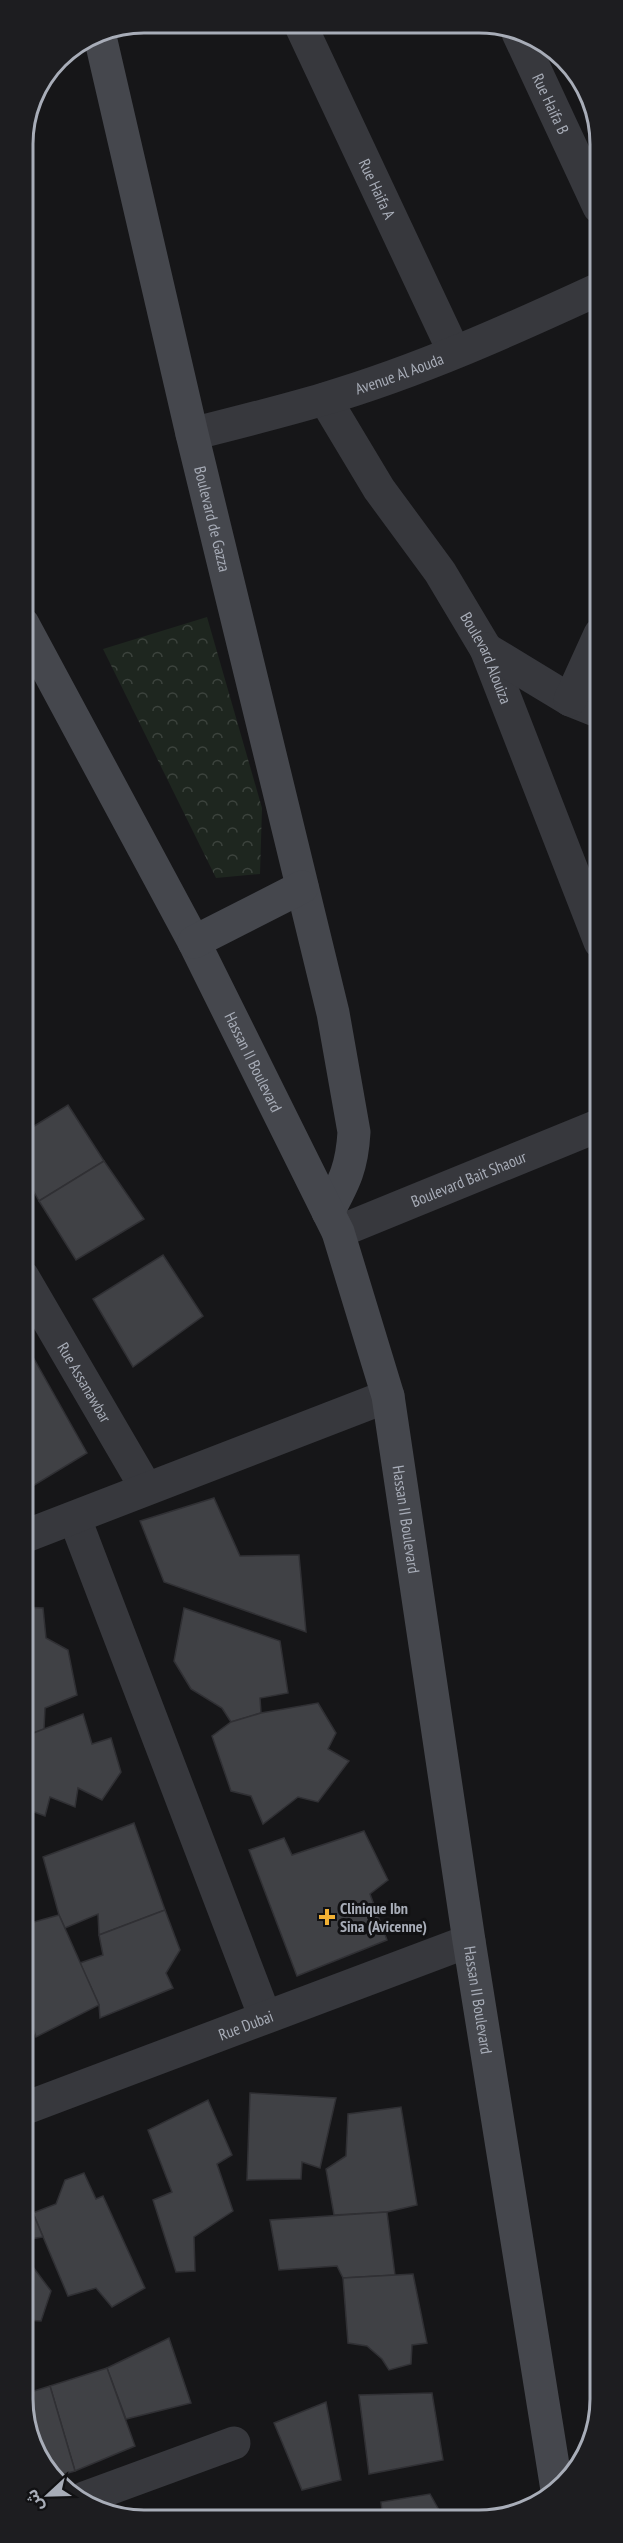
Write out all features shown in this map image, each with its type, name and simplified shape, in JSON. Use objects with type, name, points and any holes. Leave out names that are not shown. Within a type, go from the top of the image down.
[{"type":"main road","name":"Boulevard de Gazza","points":[[101,41],[192,434],[333,1013],[354,1132],[353,1153],[333,1222]]},
{"type":"main road","name":"Hassan II Boulevard","points":[[33,643],[194,942],[333,1222],[388,1396],[469,1941],[555,2479]]},
{"type":"main road","points":[[194,942],[303,887]]},
{"type":"street","name":"Rue Haifa A","points":[[304,33],[454,352]]},
{"type":"street","name":"Rue Haifa B","points":[[522,42],[590,188]]},
{"type":"street","name":"Avenue Al Aouda","points":[[192,434],[326,399],[454,352],[590,293]]},
{"type":"street","name":"Boulevard Alouiza","points":[[326,399],[380,489],[440,572],[486,649],[590,916]]},
{"type":"street","points":[[486,649],[585,706],[590,682]]},
{"type":"street","name":"Boulevard Bait Shaour","points":[[333,1222],[590,1129]]},
{"type":"street","name":"Rue Assanawbar","points":[[33,1294],[146,1488]]},
{"type":"street","points":[[33,1534],[388,1396]]},
{"type":"street","points":[[75,1519],[265,2017]]},
{"type":"street","name":"Rue Dubai","points":[[33,2106],[469,1941]]},
{"type":"street","points":[[90,2496],[234,2443]]},
{"type":"green space","points":[[207,617],[262,808],[260,874],[216,878],[103,649]]},
{"type":"building","points":[[68,1105],[104,1161],[39,1201],[33,1190],[33,1127]]},
{"type":"building","points":[[104,1161],[144,1219],[76,1260],[39,1201]]},
{"type":"building","points":[[163,1255],[203,1316],[133,1367],[93,1299]]},
{"type":"building","points":[[33,1357],[87,1453],[33,1486]]},
{"type":"building","points":[[214,1498],[240,1556],[299,1555],[306,1632],[164,1582],[140,1521]]},
{"type":"building","points":[[33,1608],[43,1608],[46,1638],[68,1650],[77,1695],[45,1708],[44,1729],[33,1733]]},
{"type":"building","points":[[184,1608],[280,1641],[288,1693],[260,1698],[261,1713],[231,1722],[222,1708],[191,1689],[174,1661]]},
{"type":"building","points":[[318,1703],[336,1733],[328,1749],[349,1761],[318,1802],[298,1797],[263,1824],[251,1796],[231,1791],[212,1736],[231,1722],[261,1713]]},
{"type":"building","points":[[83,1714],[92,1744],[111,1738],[121,1772],[102,1800],[78,1788],[75,1807],[50,1797],[45,1816],[33,1812],[33,1733]]},
{"type":"building","points":[[134,1823],[165,1910],[99,1935],[98,1914],[65,1928],[59,1915],[43,1857]]},
{"type":"building","name":"Clinique Ibn Sina (Avicenne)","points":[[364,1831],[388,1880],[370,1894],[387,1940],[297,1976],[249,1850],[284,1838],[292,1855]]},
{"type":"building","points":[[165,1910],[180,1950],[166,1973],[173,1988],[100,2018],[99,2005],[80,1963],[103,1955],[99,1935]]},
{"type":"building","points":[[59,1915],[99,2005],[36,2037],[33,2028],[33,1922]]},
{"type":"building","points":[[250,2093],[336,2098],[320,2168],[302,2162],[301,2179],[247,2180]]},
{"type":"building","points":[[208,2100],[232,2155],[217,2164],[233,2211],[194,2237],[195,2271],[176,2272],[153,2200],[172,2192],[148,2130]]},
{"type":"building","points":[[401,2107],[417,2205],[387,2212],[334,2215],[326,2169],[346,2156],[348,2114]]},
{"type":"building","points":[[84,2173],[96,2199],[103,2196],[145,2288],[112,2307],[96,2288],[68,2296],[33,2213],[56,2204],[65,2180]]},
{"type":"building","points":[[387,2212],[395,2275],[343,2278],[337,2266],[279,2270],[270,2220]]},
{"type":"building","points":[[33,2213],[43,2237],[33,2239]]},
{"type":"building","points":[[33,2267],[51,2291],[41,2321],[33,2321]]},
{"type":"building","points":[[413,2274],[427,2343],[412,2345],[411,2364],[389,2370],[382,2359],[367,2346],[348,2343],[343,2278]]},
{"type":"building","points":[[169,2338],[191,2403],[126,2419],[107,2368]]},
{"type":"building","points":[[107,2368],[135,2446],[78,2470],[78,2465],[73,2465],[50,2386]]},
{"type":"building","points":[[50,2386],[73,2465],[55,2465],[44,2448],[35,2420],[33,2391]]},
{"type":"building","points":[[432,2393],[443,2460],[369,2474],[359,2395]]},
{"type":"building","points":[[326,2402],[341,2480],[302,2490],[274,2423]]},
{"type":"building","points":[[430,2494],[439,2510],[382,2510],[381,2502]]},
{"type":"place","name":"Clinique Ibn Sina (Avicenne)","points":[[327,1917]]}]
